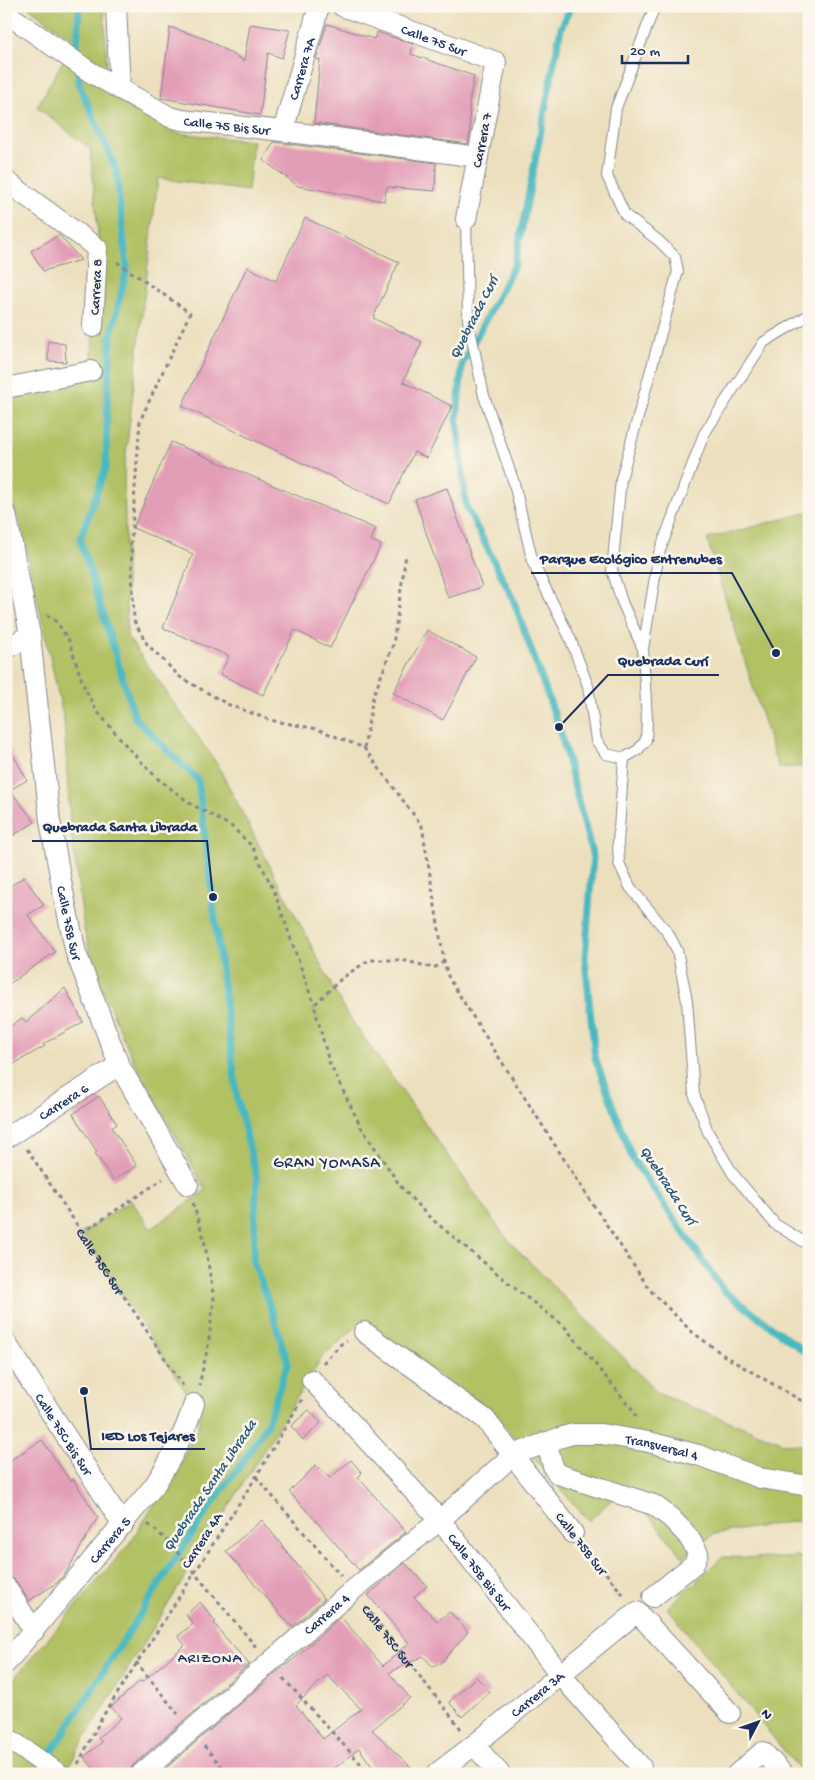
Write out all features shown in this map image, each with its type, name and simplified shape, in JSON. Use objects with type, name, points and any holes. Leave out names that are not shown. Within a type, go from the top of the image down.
[{"type":"street","points":[[116,6],[120,89]]},
{"type":"street","name":"Carrera 7A","points":[[282,130],[319,6]]},
{"type":"street","name":"Calle 75 Sur","points":[[342,6],[496,62]]},
{"type":"street","name":"Calle 75 Bis Sur","points":[[6,13],[90,72],[170,117],[182,120],[282,130],[478,157]]},
{"type":"street","name":"Carrera 7","points":[[466,219],[496,62]]},
{"type":"street","name":"Carrera 8","points":[[6,182],[97,248],[93,327]]},
{"type":"street","points":[[6,388],[91,371]]},
{"type":"street","name":"Calle 75B Sur","points":[[6,514],[10,547],[24,601],[30,635],[50,821],[62,892],[76,954],[119,1065],[183,1177]]},
{"type":"street","points":[[6,649],[30,635]]},
{"type":"street","name":"Carrera 6","points":[[11,1135],[119,1065]]},
{"type":"street","name":"Calle 75B Sur","points":[[364,1332],[485,1419],[573,1533]]},
{"type":"street","name":"Calle 75C Bis Sur","points":[[6,1343],[128,1518]]},
{"type":"street","name":"Calle 75B Bis Sur","points":[[312,1380],[440,1520],[560,1674],[641,1767]]},
{"type":"street","name":"Carrera 5","points":[[6,1663],[154,1486],[169,1463],[186,1430],[194,1404]]},
{"type":"street","name":"Transversal 4","points":[[513,1455],[573,1434],[602,1434],[649,1442],[698,1455],[760,1478],[809,1486]]},
{"type":"street","points":[[546,1442],[554,1469],[558,1474],[654,1505],[671,1518],[688,1536],[698,1553],[694,1564],[653,1597]]},
{"type":"street","name":"Carrera 4","points":[[141,1774],[353,1590],[440,1520],[513,1455]]},
{"type":"street","points":[[6,1588],[34,1631]]},
{"type":"street","points":[[637,1612],[730,1714]]},
{"type":"street","name":"Carrera 3A","points":[[436,1774],[637,1612]]},
{"type":"street","points":[[6,1737],[33,1755],[64,1771]]},
{"type":"street","points":[[474,1745],[500,1774]]},
{"type":"street","points":[[736,1774],[763,1752],[783,1774]]},
{"type":"lane","points":[[643,650],[622,602],[612,570],[621,479],[678,271],[675,257],[659,241],[624,215],[607,176],[616,108],[655,6]]},
{"type":"lane","points":[[466,219],[468,320],[484,396],[514,483],[533,562],[570,638],[588,686],[596,740],[606,754],[624,758],[638,750],[646,740],[647,721],[643,650],[659,552],[704,434],[764,342],[809,315]]},
{"type":"lane","points":[[624,758],[618,843],[619,862],[630,887],[668,933],[677,950],[687,1001],[694,1094],[708,1132],[732,1174],[775,1224],[809,1245]]},
{"type":"path","points":[[115,261],[190,313],[140,422],[131,543],[134,621],[147,644],[180,677],[227,704],[270,720],[317,729],[364,748],[422,826],[444,961],[449,979],[590,1200],[650,1290],[691,1330],[726,1357],[809,1405]]},
{"type":"path","points":[[364,748],[373,697],[393,645],[406,554]]},
{"type":"path","points":[[24,601],[57,622],[69,641],[84,684],[96,710],[130,750],[157,778],[190,804],[231,826],[252,846],[274,891],[314,1006],[329,1062],[361,1127],[401,1187],[427,1215],[517,1290],[564,1326],[632,1409],[649,1442]]},
{"type":"path","points":[[314,1006],[342,978],[369,960],[402,960],[433,968],[444,961]]},
{"type":"path","name":"Calle 75C Sur","points":[[11,1135],[82,1233],[194,1404]]},
{"type":"path","points":[[82,1233],[183,1177],[204,1239],[214,1299],[208,1346],[194,1404]]},
{"type":"path","name":"Carrera 4A","points":[[64,1771],[101,1719],[256,1477],[326,1358],[341,1344],[364,1332]]},
{"type":"path","name":"Calle 75C Sur","points":[[256,1477],[353,1590],[474,1745]]},
{"type":"path","points":[[128,1518],[169,1542],[194,1572]]},
{"type":"path","name":"Calle 75B Sur","points":[[573,1533],[637,1612]]},
{"type":"green space","points":[[27,6],[104,6],[108,94],[175,133],[253,141],[248,191],[158,178],[124,470],[127,636],[217,764],[345,1011],[507,1239],[659,1394],[784,1443],[809,1446],[809,1519],[714,1534],[683,1557],[625,1487],[589,1521],[492,1412],[362,1322],[322,1357],[78,1749],[66,1774],[6,1774],[6,1688],[129,1544],[180,1465],[198,1427],[203,1394],[194,1404],[82,1233],[131,1200],[151,1229],[206,1190],[134,1062],[97,978],[84,929],[70,823],[64,720],[22,529],[6,486],[6,388],[91,371],[98,233],[90,149],[37,107],[74,41]]},
{"type":"green space","points":[[809,512],[809,766],[778,768],[707,539]]},
{"type":"green space","points":[[809,1556],[809,1774],[803,1774],[667,1608],[722,1557],[783,1558]]},
{"type":"building","points":[[250,24],[290,30],[282,58],[268,53],[260,115],[161,98],[170,27],[208,40],[244,61]]},
{"type":"building","points":[[327,24],[374,39],[377,32],[413,44],[411,54],[474,76],[469,103],[470,132],[468,144],[314,123],[320,60],[316,59]]},
{"type":"building","points":[[274,142],[436,163],[435,191],[387,187],[384,201],[298,186],[263,160]]},
{"type":"building","points":[[305,218],[399,262],[373,318],[422,342],[403,382],[452,406],[427,458],[414,452],[389,504],[182,406],[247,267],[276,281]]},
{"type":"building","points":[[59,235],[81,260],[43,271],[31,251]]},
{"type":"building","points":[[48,341],[65,344],[66,362],[48,361]]},
{"type":"building","points":[[171,442],[376,529],[371,540],[381,545],[330,648],[295,630],[263,695],[220,674],[229,656],[163,628],[193,554],[133,528]]},
{"type":"building","points":[[447,488],[482,587],[448,598],[415,499]]},
{"type":"building","points":[[427,630],[476,657],[443,720],[393,693]]},
{"type":"building","points":[[6,742],[27,780],[10,790],[35,822],[6,840]]},
{"type":"building","points":[[24,877],[44,905],[28,915],[55,952],[6,986],[6,889]]},
{"type":"building","points":[[65,988],[83,1022],[43,1044],[45,1046],[12,1065],[6,1054],[6,1029],[22,1018],[26,1022]]},
{"type":"building","points":[[99,1096],[117,1124],[112,1128],[137,1166],[113,1180],[73,1114]]},
{"type":"building","points":[[309,1410],[321,1423],[303,1440],[291,1426]]},
{"type":"building","points":[[42,1440],[70,1481],[73,1479],[98,1517],[67,1571],[58,1582],[29,1601],[16,1581],[6,1574],[6,1463]]},
{"type":"building","points":[[351,1460],[362,1473],[358,1477],[406,1532],[359,1570],[289,1492],[316,1465],[330,1478]]},
{"type":"building","points":[[262,1520],[324,1599],[292,1627],[226,1551]]},
{"type":"building","points":[[405,1563],[427,1586],[414,1597],[437,1621],[450,1612],[468,1632],[440,1664],[433,1667],[423,1656],[389,1673],[410,1698],[372,1730],[418,1774],[377,1774],[359,1748],[328,1774],[159,1774],[341,1617],[383,1666],[409,1643],[368,1595]],"holes":[[[327,1675],[361,1709],[323,1739],[296,1705]]]},
{"type":"building","points":[[200,1602],[216,1622],[214,1623],[223,1635],[249,1664],[133,1765],[129,1774],[98,1774],[84,1757],[102,1742],[98,1738],[121,1718],[111,1707],[185,1645],[178,1636],[193,1624],[186,1615]]},
{"type":"building","points":[[476,1677],[490,1691],[462,1717],[449,1702]]},
{"type":"waterway","name":"Quebrada Santa Librada","points":[[77,57],[79,6]]},
{"type":"waterway","name":"Quebrada Curí","points":[[571,6],[561,28],[515,264],[462,364],[457,419],[466,506],[513,599],[559,727],[593,857],[585,959],[595,1058],[633,1160],[724,1291],[809,1355]]},
{"type":"waterway","name":"Quebrada Santa Librada","points":[[38,1774],[169,1569],[267,1424],[288,1363],[253,1261],[257,1178],[237,1098],[198,780],[135,718],[80,539],[106,467],[111,336],[127,268],[116,169],[79,84],[78,68]]},
{"type":"place","name":"Parque Ecológico Entrenubes","points":[[776,653]]},
{"type":"place","name":"Quebrada Curí","points":[[559,727]]},
{"type":"place","name":"Quebrada Santa Librada","points":[[213,897]]},
{"type":"place","name":"IED Los Tejares","points":[[84,1391]]},
{"type":"district","name":"GRAN YOMASA","points":[[327,1161]]},
{"type":"district","name":"ARIZONA","points":[[210,1657]]}]
